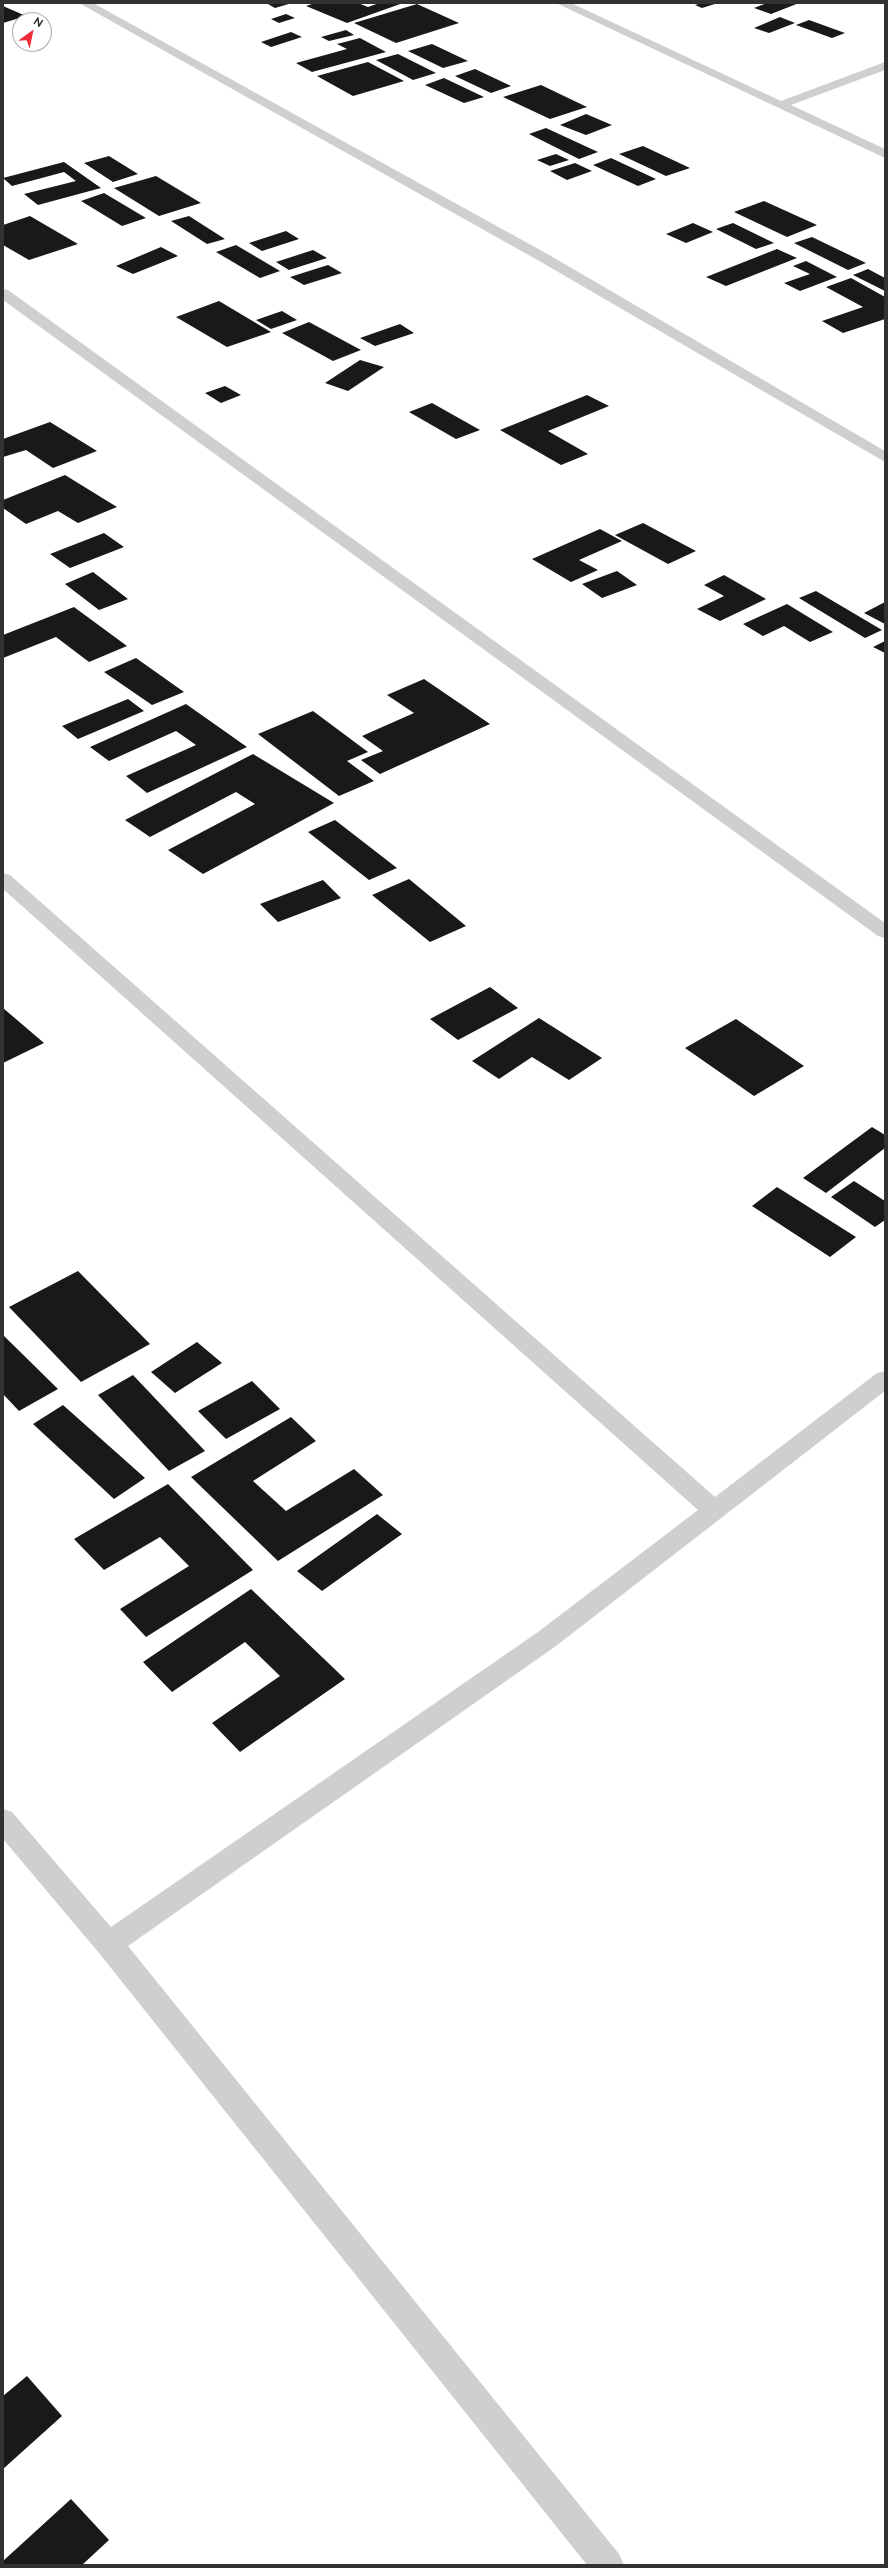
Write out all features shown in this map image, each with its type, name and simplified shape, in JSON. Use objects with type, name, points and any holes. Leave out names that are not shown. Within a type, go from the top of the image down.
[{"type":"street","points":[[85,3],[546,259],[885,457]]},
{"type":"street","points":[[562,3],[885,154]]},
{"type":"street","points":[[780,105],[885,66]]},
{"type":"street","points":[[3,293],[885,932]]},
{"type":"street","points":[[3,879],[714,1511]]},
{"type":"street","points":[[109,1944],[547,1639],[885,1379]]},
{"type":"street","points":[[3,1820],[109,1944],[608,2565]]},
{"type":"building","points":[[266,3],[292,3],[275,8]]},
{"type":"building","points":[[315,3],[358,3],[368,7],[379,3],[403,3],[347,23],[306,6]]},
{"type":"building","points":[[702,3],[718,3],[702,8],[695,5]]},
{"type":"building","points":[[767,3],[799,3],[771,14],[754,8]]},
{"type":"building","points":[[417,4],[459,23],[396,43],[354,23]]},
{"type":"building","points":[[3,6],[17,12],[12,12],[12,20],[3,23]]},
{"type":"building","points":[[286,14],[295,18],[279,23],[271,19]]},
{"type":"building","points":[[780,17],[795,23],[769,33],[754,28]]},
{"type":"building","points":[[809,20],[845,33],[832,38],[796,25]]},
{"type":"building","points":[[346,30],[354,35],[329,41],[321,37]]},
{"type":"building","points":[[291,32],[302,37],[271,47],[261,42]]},
{"type":"building","points":[[360,38],[386,52],[312,72],[296,63],[347,49],[337,44]]},
{"type":"building","points":[[432,44],[468,61],[443,68],[408,51]]},
{"type":"building","points":[[398,54],[436,73],[413,80],[376,60]]},
{"type":"building","points":[[368,62],[404,81],[353,96],[317,76]]},
{"type":"building","points":[[475,69],[511,86],[491,93],[455,76]]},
{"type":"building","points":[[444,78],[484,97],[464,103],[425,85]]},
{"type":"building","points":[[541,85],[587,107],[550,119],[503,97]]},
{"type":"building","points":[[586,114],[612,125],[586,135],[560,125]]},
{"type":"building","points":[[546,128],[598,152],[579,159],[529,134]]},
{"type":"building","points":[[643,146],[690,168],[666,176],[619,154]]},
{"type":"building","points":[[556,154],[569,160],[550,166],[537,160]]},
{"type":"building","points":[[109,156],[138,174],[113,182],[84,163]]},
{"type":"building","points":[[611,158],[656,179],[638,186],[593,165]]},
{"type":"building","points":[[64,162],[101,188],[38,205],[24,194],[76,181],[64,172],[12,186],[3,178]]},
{"type":"building","points":[[575,163],[592,171],[567,180],[550,171]]},
{"type":"building","points":[[156,176],[201,203],[159,216],[114,188]]},
{"type":"building","points":[[104,193],[146,218],[122,226],[81,201]]},
{"type":"building","points":[[764,201],[817,225],[787,237],[734,212]]},
{"type":"building","points":[[30,216],[78,244],[29,260],[3,245],[3,225]]},
{"type":"building","points":[[189,216],[225,239],[207,244],[171,221]]},
{"type":"building","points":[[693,223],[713,232],[686,243],[666,234]]},
{"type":"building","points":[[733,223],[774,243],[756,249],[716,229]]},
{"type":"building","points":[[286,231],[299,239],[262,251],[249,243]]},
{"type":"building","points":[[812,237],[866,263],[848,270],[794,243]]},
{"type":"building","points":[[236,245],[280,271],[260,278],[216,252]]},
{"type":"building","points":[[161,247],[178,256],[133,274],[116,266]]},
{"type":"building","points":[[777,249],[797,258],[726,286],[706,277]]},
{"type":"building","points":[[313,250],[327,258],[289,270],[276,262]]},
{"type":"building","points":[[806,261],[837,277],[800,291],[784,283],[810,274],[793,266]]},
{"type":"building","points":[[328,265],[342,273],[304,285],[290,277]]},
{"type":"building","points":[[868,269],[885,278],[885,291],[853,275]]},
{"type":"building","points":[[851,278],[885,297],[885,319],[843,333],[822,321],[863,307],[826,287]]},
{"type":"building","points":[[219,301],[271,332],[227,347],[176,317]]},
{"type":"building","points":[[282,311],[297,320],[271,329],[256,320]]},
{"type":"building","points":[[309,322],[361,350],[333,361],[282,333]]},
{"type":"building","points":[[400,324],[414,333],[375,346],[360,338]]},
{"type":"building","points":[[360,360],[384,367],[348,391],[325,383]]},
{"type":"building","points":[[225,386],[241,395],[221,403],[205,393]]},
{"type":"building","points":[[587,395],[609,406],[548,431],[588,454],[561,465],[500,430]]},
{"type":"building","points":[[432,403],[480,430],[456,439],[409,412]]},
{"type":"building","points":[[50,422],[97,451],[53,468],[26,450],[3,457],[3,439]]},
{"type":"building","points":[[65,475],[117,507],[78,523],[58,511],[26,524],[3,508],[3,500]]},
{"type":"building","points":[[643,523],[696,551],[668,564],[615,535]]},
{"type":"building","points":[[600,529],[622,541],[579,560],[598,570],[571,582],[532,559]]},
{"type":"building","points":[[104,533],[124,547],[70,568],[50,554]]},
{"type":"building","points":[[617,571],[637,585],[602,598],[582,584]]},
{"type":"building","points":[[93,572],[128,599],[99,610],[65,584]]},
{"type":"building","points":[[724,575],[766,599],[720,621],[697,609],[724,596],[704,585]]},
{"type":"building","points":[[816,591],[882,630],[865,638],[799,598]]},
{"type":"building","points":[[885,602],[885,624],[864,613]]},
{"type":"building","points":[[787,604],[833,632],[810,642],[784,626],[763,636],[743,624]]},
{"type":"building","points":[[74,607],[127,646],[89,662],[56,637],[3,658],[3,635]]},
{"type":"building","points":[[885,641],[885,653],[873,647]]},
{"type":"building","points":[[136,658],[184,692],[152,705],[104,672]]},
{"type":"building","points":[[424,679],[490,724],[380,774],[361,760],[383,751],[362,736],[414,713],[387,695]]},
{"type":"building","points":[[128,699],[144,711],[78,739],[62,726]]},
{"type":"building","points":[[186,704],[247,747],[147,793],[126,776],[196,745],[176,731],[109,761],[90,747]]},
{"type":"building","points":[[313,711],[368,752],[347,761],[374,781],[339,796],[258,734]]},
{"type":"building","points":[[253,754],[334,803],[203,874],[168,850],[255,804],[236,792],[150,837],[125,820]]},
{"type":"building","points":[[335,820],[397,868],[369,880],[308,832]]},
{"type":"building","points":[[409,879],[466,926],[430,942],[372,895]]},
{"type":"building","points":[[323,880],[341,898],[278,922],[260,904]]},
{"type":"building","points":[[490,987],[518,1008],[458,1040],[430,1019]]},
{"type":"building","points":[[3,1008],[44,1043],[3,1063]]},
{"type":"building","points":[[539,1018],[602,1058],[569,1080],[532,1057],[499,1079],[472,1061]]},
{"type":"building","points":[[736,1019],[804,1066],[754,1096],[685,1048]]},
{"type":"building","points":[[872,1127],[885,1135],[885,1148],[826,1193],[803,1178]]},
{"type":"building","points":[[854,1181],[885,1201],[885,1220],[875,1227],[831,1197]]},
{"type":"building","points":[[777,1187],[856,1237],[830,1257],[752,1206]]},
{"type":"building","points":[[78,1271],[150,1344],[81,1382],[9,1307]]},
{"type":"building","points":[[3,1335],[58,1389],[19,1411],[3,1394]]},
{"type":"building","points":[[197,1342],[222,1363],[175,1393],[151,1372]]},
{"type":"building","points":[[133,1375],[205,1451],[169,1471],[98,1395]]},
{"type":"building","points":[[252,1381],[280,1409],[226,1439],[198,1411]]},
{"type":"building","points":[[63,1405],[145,1478],[114,1499],[33,1424]]},
{"type":"building","points":[[291,1417],[316,1441],[253,1481],[286,1511],[354,1469],[383,1495],[278,1561],[191,1477]]},
{"type":"building","points":[[168,1484],[253,1570],[146,1637],[120,1609],[189,1566],[160,1537],[104,1570],[74,1539]]},
{"type":"building","points":[[377,1514],[402,1534],[322,1591],[297,1571]]},
{"type":"building","points":[[251,1589],[345,1679],[240,1752],[212,1723],[280,1676],[245,1642],[172,1692],[143,1662]]},
{"type":"building","points":[[27,2376],[62,2416],[3,2469],[3,2396]]},
{"type":"building","points":[[71,2499],[109,2540],[82,2565],[3,2565],[3,2561]]}]
